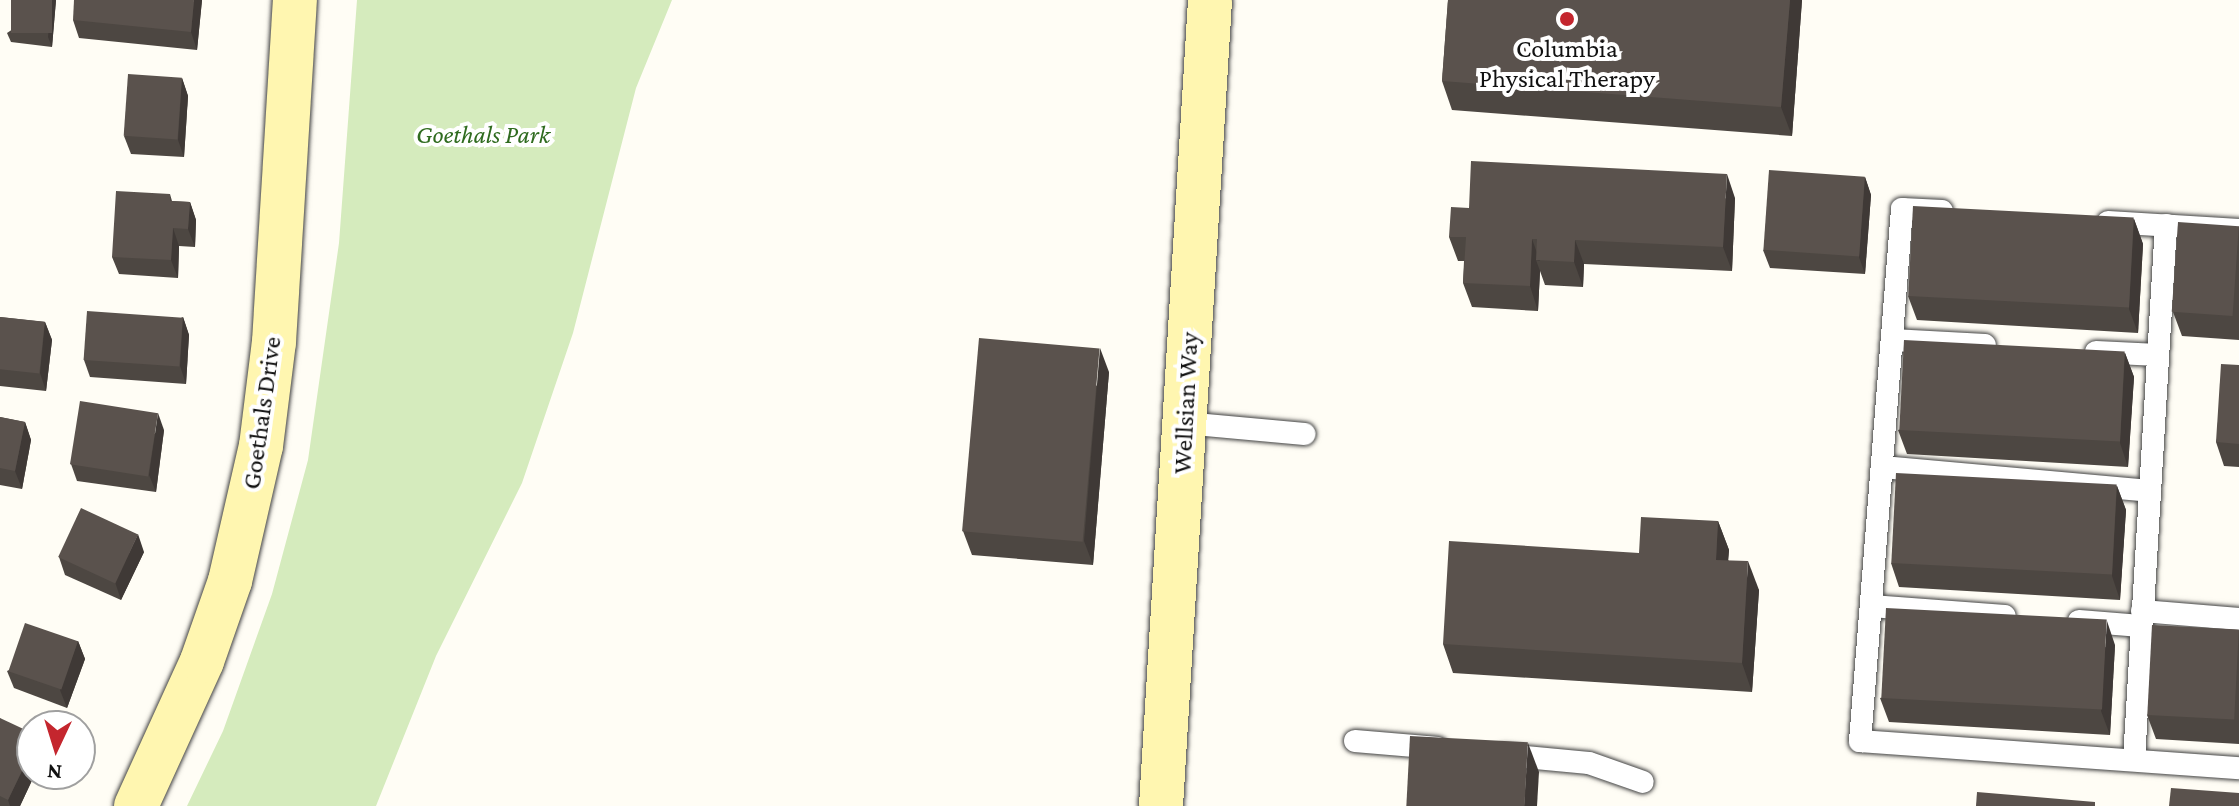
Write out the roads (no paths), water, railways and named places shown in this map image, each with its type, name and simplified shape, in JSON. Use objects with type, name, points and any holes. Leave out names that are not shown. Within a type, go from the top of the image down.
[{"type":"street","name":"Goethals Drive","points":[[136,806],[202,661],[230,581],[261,446],[274,342],[295,0]]},
{"type":"street","name":"Wellsian Way","points":[[1161,806],[1210,0]]},
{"type":"lane","points":[[1964,213],[1902,209],[1860,741],[2239,768]]},
{"type":"lane","points":[[2089,220],[2239,230]]},
{"type":"lane","points":[[2134,760],[2166,225]]},
{"type":"lane","points":[[1892,340],[2001,346]]},
{"type":"lane","points":[[2080,351],[2158,355]]},
{"type":"lane","points":[[1184,423],[1305,434]]},
{"type":"lane","points":[[1882,467],[2150,491]]},
{"type":"lane","points":[[1871,606],[2030,618]]},
{"type":"lane","points":[[2062,620],[2239,619]]},
{"type":"lane","points":[[1355,741],[1589,763],[1643,782]]},
{"type":"place","name":"Columbia Physical Therapy","points":[[1567,19]]},
{"type":"park label","name":"Goethals Park","points":[[483,135]]}]
